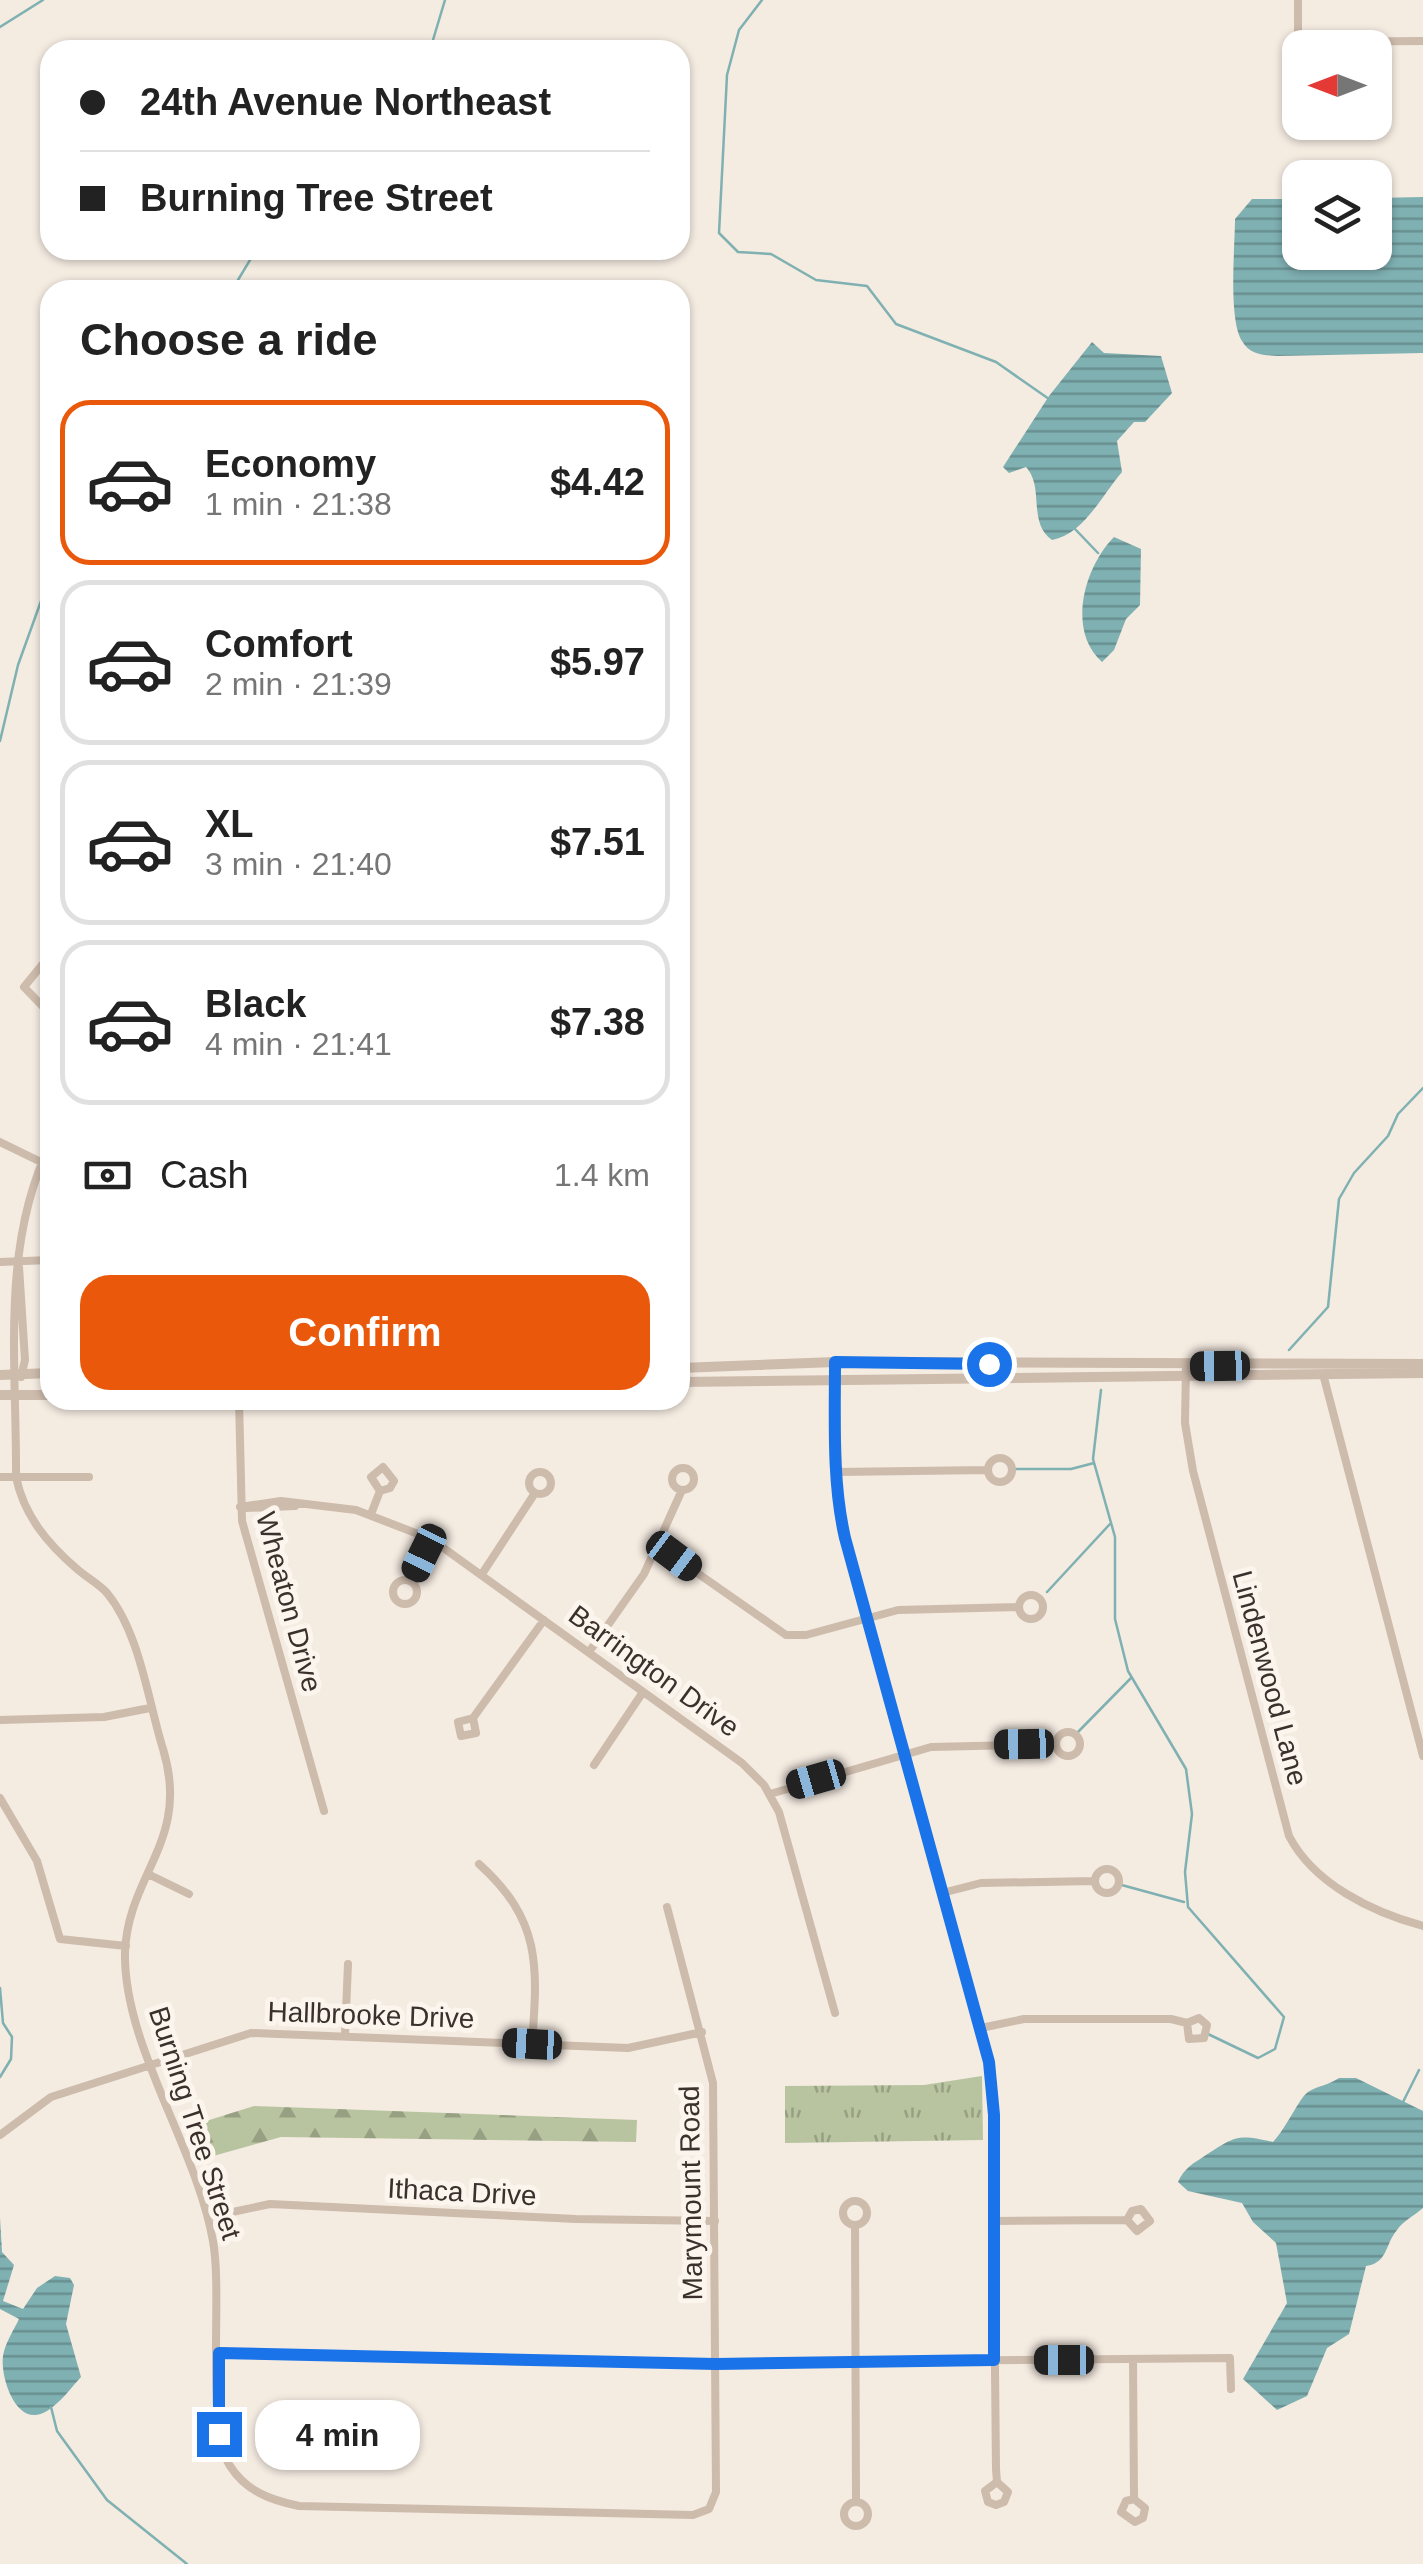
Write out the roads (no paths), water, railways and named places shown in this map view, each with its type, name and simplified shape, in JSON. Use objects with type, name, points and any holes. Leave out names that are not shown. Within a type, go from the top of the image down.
[{"type":"street","points":[[1298,0],[1298,42],[1423,41]]},
{"type":"street","points":[[40,967],[24,987],[40,1004]]},
{"type":"street","points":[[0,1142],[40,1162]]},
{"type":"street","name":"Burning Tree Street","points":[[40,1165],[26,1210],[18,1262],[16,1477],[21,1500],[40,1532],[106,1593],[128,1632],[170,1778],[172,1799],[167,1829],[132,1912],[126,1946],[130,1999],[209,2217],[216,2258],[219,2434],[227,2462],[246,2486],[275,2501],[299,2506],[693,2515],[709,2509],[716,2492]]},
{"type":"street","points":[[0,1262],[40,1261]]},
{"type":"street","points":[[835,1362],[839,1514],[980,2028],[993,2092],[997,2482]]},
{"type":"street","points":[[690,1368],[835,1362],[1186,1371]]},
{"type":"street","points":[[690,1382],[835,1384],[1423,1364]]},
{"type":"street","points":[[1322,1369],[1423,1373]]},
{"type":"street","points":[[1322,1369],[1423,1756]]},
{"type":"street","name":"Lindenwood Lane","points":[[1186,1371],[1185,1423],[1193,1472],[1289,1836],[1305,1862],[1331,1885],[1423,1926]]},
{"type":"street","points":[[0,1374],[40,1373]]},
{"type":"street","points":[[0,1396],[40,1396]]},
{"type":"street","name":"Wheaton Drive","points":[[239,1410],[240,1507],[324,1811]]},
{"type":"street","points":[[836,1472],[988,1470]]},
{"type":"street","points":[[0,1477],[89,1477]]},
{"type":"street","points":[[588,1652],[660,1547],[682,1490]]},
{"type":"street","points":[[372,1514],[380,1491]]},
{"type":"street","points":[[482,1574],[535,1493]]},
{"type":"street","name":"Barrington Drive","points":[[240,1507],[264,1510],[299,1504],[372,1514],[431,1539],[725,1749],[770,1794],[789,1841],[835,2012]]},
{"type":"street","points":[[409,1581],[431,1539]]},
{"type":"street","points":[[660,1547],[786,1635],[806,1635],[911,1608],[1019,1607]]},
{"type":"street","points":[[473,1718],[544,1620]]},
{"type":"street","points":[[594,1765],[644,1692]]},
{"type":"street","points":[[0,1720],[104,1717],[150,1708]]},
{"type":"street","points":[[770,1794],[942,1746],[1056,1744]]},
{"type":"street","points":[[0,1798],[38,1862],[60,1940],[126,1946]]},
{"type":"street","points":[[479,1864],[518,1906],[530,1932],[536,1962],[532,2044]]},
{"type":"street","points":[[150,1874],[189,1894]]},
{"type":"street","points":[[942,1892],[981,1883],[1094,1881]]},
{"type":"street","name":"Marymount Road","points":[[668,1907],[713,2082],[716,2492]]},
{"type":"street","points":[[345,2035],[348,1964]]},
{"type":"street","points":[[980,2028],[1024,2020],[1171,2018],[1187,2023]]},
{"type":"street","name":"Hallbrooke Drive","points":[[0,2135],[51,2096],[251,2033],[642,2047],[702,2032]]},
{"type":"street","name":"Ithaca Drive","points":[[209,2217],[270,2204],[576,2219],[715,2221]]},
{"type":"street","points":[[994,2221],[1127,2220]]},
{"type":"street","points":[[854,2226],[856,2502]]},
{"type":"street","points":[[219,2353],[716,2364],[1230,2358],[1231,2389]]},
{"type":"street","points":[[1133,2360],[1134,2498]]},
{"type":"water","points":[[1423,197],[1423,353],[1278,356],[1257,353],[1245,346],[1235,317],[1235,219],[1252,199],[1282,199],[1282,270],[1392,270],[1392,198]]},
{"type":"water","points":[[1092,342],[1104,353],[1161,356],[1172,393],[1145,422],[1134,422],[1117,441],[1122,472],[1092,512],[1074,530],[1052,540],[1040,524],[1032,475],[1026,467],[1009,473],[1003,467],[1049,396]]},
{"type":"water","points":[[1114,537],[1141,549],[1140,605],[1126,619],[1114,650],[1102,662],[1091,649],[1082,616],[1088,581]]},
{"type":"water","points":[[1339,2078],[1356,2078],[1423,2111],[1423,2208],[1393,2235],[1382,2257],[1366,2266],[1349,2334],[1327,2348],[1307,2396],[1277,2410],[1243,2379],[1287,2303],[1276,2243],[1253,2222],[1242,2203],[1188,2191],[1178,2182],[1190,2166],[1231,2140],[1273,2142],[1304,2095]]},
{"type":"water","points":[[0,2218],[2,2252],[14,2265],[3,2301],[23,2309],[37,2288],[55,2276],[70,2278],[74,2285],[66,2324],[81,2377],[56,2404],[36,2415],[19,2408],[4,2377],[4,2351],[19,2319],[0,2309]]},
{"type":"waterway","points":[[0,27],[43,0]]},
{"type":"waterway","points":[[433,40],[445,0]]},
{"type":"waterway","points":[[762,0],[739,30],[727,75],[719,233],[738,252],[771,254],[816,280],[867,286],[896,324],[996,362],[1049,399]]},
{"type":"waterway","points":[[238,280],[250,260]]},
{"type":"waterway","points":[[1075,529],[1098,553]]},
{"type":"waterway","points":[[0,741],[18,665],[40,604]]},
{"type":"waterway","points":[[1289,1350],[1328,1307],[1339,1199],[1354,1173],[1388,1136],[1398,1114],[1423,1088]]},
{"type":"waterway","points":[[1101,1390],[1093,1459],[1115,1537],[1115,1619],[1128,1671],[1186,1769],[1192,1814],[1185,1872],[1188,1907],[1284,2017],[1275,2049],[1258,2058],[1208,2034]]},
{"type":"waterway","points":[[1011,1469],[1071,1469],[1094,1463]]},
{"type":"waterway","points":[[1047,1592],[1110,1524]]},
{"type":"waterway","points":[[1076,1734],[1131,1678]]},
{"type":"waterway","points":[[1118,1884],[1184,1902]]},
{"type":"waterway","points":[[0,1988],[3,2023],[12,2037],[11,2059],[0,2077]]},
{"type":"waterway","points":[[1403,2102],[1419,2070]]},
{"type":"waterway","points":[[51,2407],[57,2431],[107,2500],[187,2564]]}]
